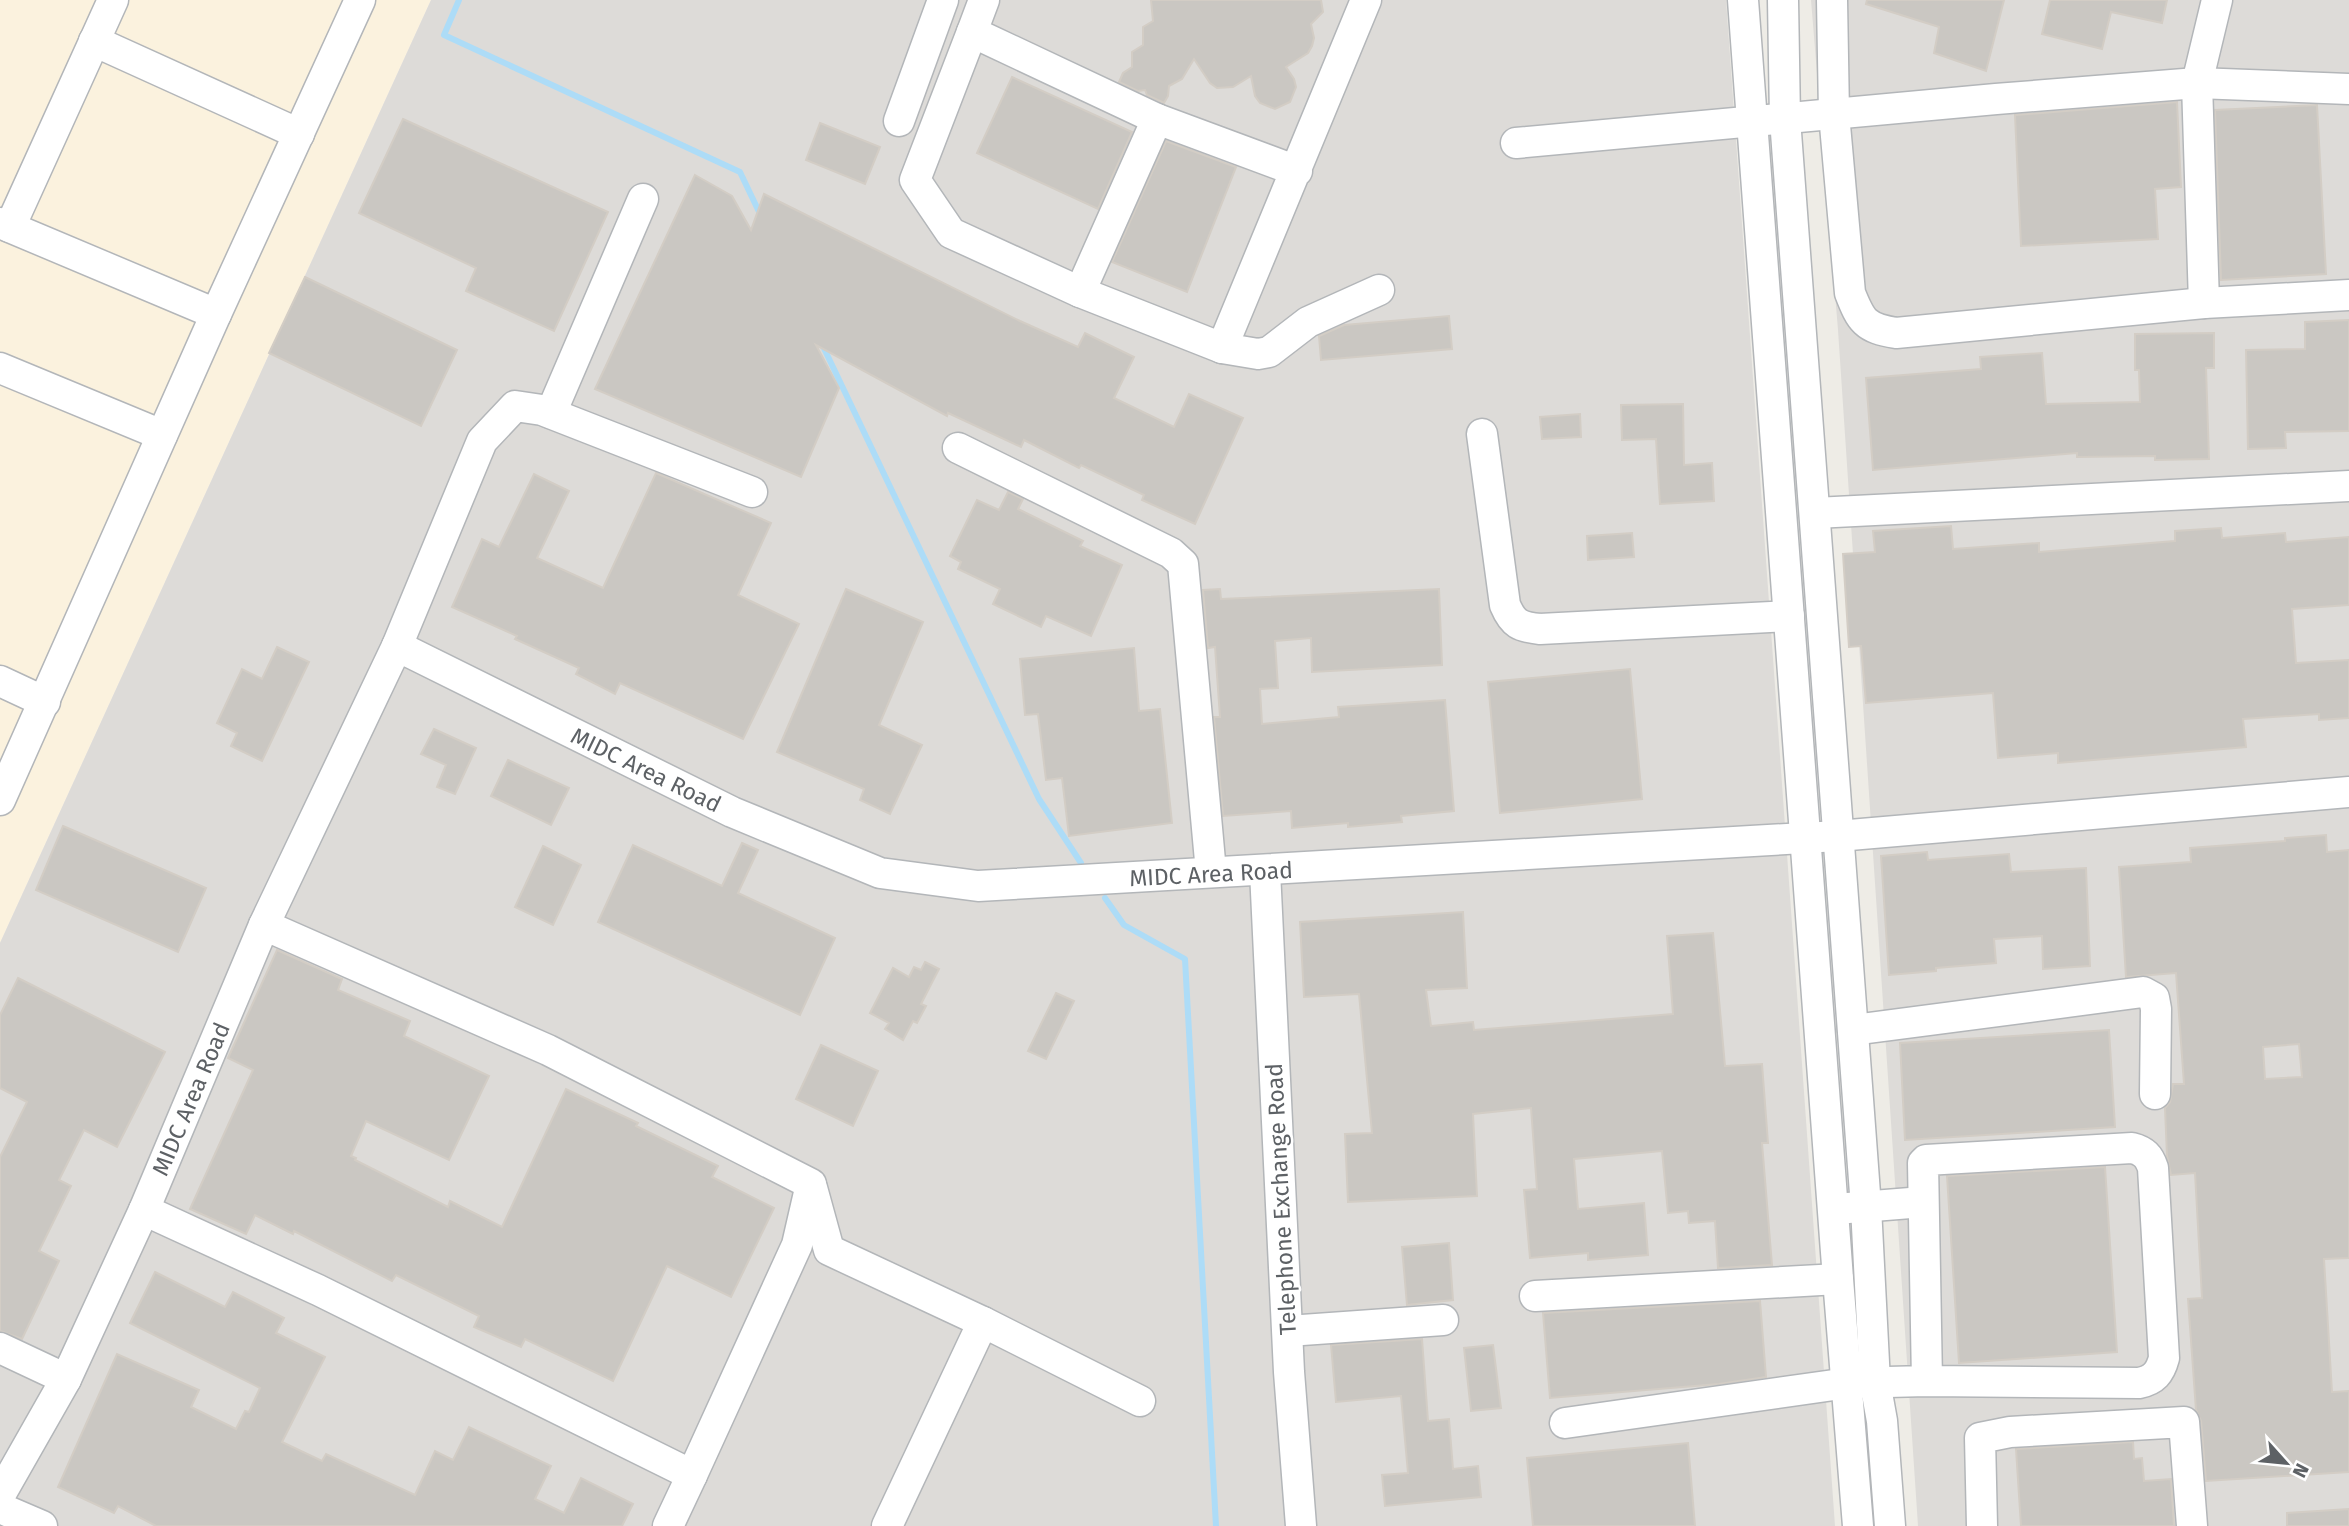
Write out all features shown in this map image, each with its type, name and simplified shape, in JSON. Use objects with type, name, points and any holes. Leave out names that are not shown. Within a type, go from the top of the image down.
[{"type":"street","points":[[113,0],[5,225],[216,314]]},
{"type":"street","points":[[0,800],[216,314],[360,0]]},
{"type":"street","points":[[899,121],[943,0]]},
{"type":"street","points":[[984,0],[915,180],[951,233],[1080,292],[1222,348],[1258,354],[1269,352],[1308,322],[1379,290]]},
{"type":"street","points":[[1222,348],[1366,0]]},
{"type":"street","points":[[1743,0],[1838,1279],[1862,1383],[1882,1421],[1890,1526]]},
{"type":"street","points":[[1783,0],[1785,119],[1866,1208],[1858,1526]]},
{"type":"street","points":[[1832,0],[1835,114],[1850,293],[1860,318],[1875,330],[1896,334],[2204,303],[2349,295]]},
{"type":"street","points":[[2204,303],[2197,83],[2217,0]]},
{"type":"street","points":[[972,32],[1157,118],[1297,171]]},
{"type":"street","points":[[94,41],[299,134]]},
{"type":"street","points":[[1516,144],[2197,83],[2349,89]]},
{"type":"street","points":[[1080,292],[1157,118]]},
{"type":"street","points":[[551,413],[643,199]]},
{"type":"street","points":[[0,368],[162,435]]},
{"type":"street","points":[[397,646],[482,441],[515,406],[551,413],[752,492]]},
{"type":"street","points":[[1482,434],[1505,605],[1511,620],[1521,628],[1789,616]]},
{"type":"street","points":[[958,448],[1171,554],[1183,564],[1211,872]]},
{"type":"street","points":[[1815,513],[2349,486]]},
{"type":"street","name":"MIDC Area Road","points":[[0,1495],[66,1379],[144,1210],[264,925],[397,646],[732,812],[880,873],[978,886],[1838,836],[2349,792]]},
{"type":"street","points":[[0,681],[45,702]]},
{"type":"street","name":"Telephone Exchange Road","points":[[1265,871],[1288,1331],[1301,1526]]},
{"type":"street","points":[[264,925],[548,1051],[811,1184],[829,1250],[983,1322],[1140,1401]]},
{"type":"street","points":[[1818,1009],[1852,1018],[2143,992],[2154,998],[2156,1009],[2155,1094]]},
{"type":"street","points":[[1828,1129],[1860,1127]]},
{"type":"street","points":[[1565,1423],[1862,1383],[2139,1383],[2155,1377],[2162,1368],[2164,1358],[2153,1168],[2150,1158],[2143,1151],[2132,1148],[1926,1160],[1922,1166],[1927,1381]]},
{"type":"street","points":[[668,1526],[797,1245],[811,1184]]},
{"type":"street","points":[[1833,1208],[1866,1208],[1923,1202]]},
{"type":"street","points":[[144,1210],[318,1290],[692,1475]]},
{"type":"street","points":[[1535,1296],[1838,1279]]},
{"type":"street","points":[[1288,1331],[1443,1320]]},
{"type":"street","points":[[887,1526],[983,1322]]},
{"type":"street","points":[[0,1348],[66,1379]]},
{"type":"street","points":[[1977,1526],[1982,1526],[1980,1438],[2010,1432],[2184,1422],[2192,1526]]},
{"type":"street","points":[[0,1508],[42,1526]]},
{"type":"shaded area","points":[[0,0],[431,0],[0,943]]},
{"type":"shaded area","points":[[431,0],[1726,0],[1835,1526],[0,1526],[0,943]]},
{"type":"shaded area","points":[[1811,0],[2349,0],[2349,1526],[1918,1526],[1838,330]]},
{"type":"building","points":[[1151,0],[1321,0],[1323,12],[1311,24],[1314,38],[1308,53],[1286,67],[1296,87],[1290,102],[1275,109],[1260,103],[1255,96],[1251,76],[1233,87],[1217,88],[1210,83],[1194,59],[1182,79],[1169,86],[1164,103],[1147,95],[1145,90],[1138,91],[1119,82],[1123,73],[1132,67],[1132,52],[1143,45],[1143,27],[1153,21]]},
{"type":"building","points":[[1867,0],[2004,0],[1986,71],[1934,53],[1939,27],[1866,4]]},
{"type":"building","points":[[2050,0],[2167,0],[2162,23],[2111,12],[2102,49],[2042,34]]},
{"type":"building","points":[[1012,77],[1132,132],[1098,209],[977,153]]},
{"type":"building","points":[[2177,102],[2181,187],[2155,189],[2158,239],[2021,246],[2015,115]]},
{"type":"building","points":[[2317,105],[2326,274],[2221,280],[2215,110]]},
{"type":"building","points":[[403,119],[608,212],[554,331],[466,291],[476,268],[359,213]]},
{"type":"building","points":[[820,123],[880,147],[865,184],[806,160]]},
{"type":"building","points":[[1166,141],[1236,167],[1187,292],[1112,262]]},
{"type":"building","points":[[695,175],[732,196],[751,230],[764,194],[1078,347],[1085,333],[1134,357],[1114,398],[1174,427],[1189,394],[1243,418],[1195,524],[1142,500],[1144,495],[1081,465],[1079,468],[1024,440],[1021,447],[948,413],[947,416],[816,345],[839,388],[801,477],[595,389]]},
{"type":"building","points":[[305,277],[457,350],[421,426],[269,353]]},
{"type":"building","points":[[1449,316],[1452,349],[1321,360],[1319,336],[1344,325]]},
{"type":"building","points":[[2349,320],[2349,431],[2285,432],[2286,448],[2248,449],[2246,350],[2305,349],[2305,322]]},
{"type":"building","points":[[2214,333],[2214,368],[2206,368],[2209,459],[2155,460],[2155,456],[2077,457],[2077,453],[1873,470],[1866,378],[1981,369],[1980,357],[2042,353],[2046,404],[2140,402],[2139,370],[2135,370],[2135,334]]},
{"type":"building","points":[[1683,404],[1684,465],[1712,463],[1714,501],[1660,504],[1656,439],[1622,440],[1621,405]]},
{"type":"building","points":[[1580,414],[1581,437],[1542,439],[1540,417]]},
{"type":"building","points":[[656,473],[771,523],[738,595],[799,624],[743,739],[620,683],[615,694],[576,674],[579,668],[452,607],[482,539],[499,547],[534,474],[569,491],[537,558],[603,588]]},
{"type":"building","points":[[1008,492],[1023,499],[1018,509],[1083,541],[1080,546],[1122,565],[1091,636],[1046,616],[1041,627],[993,604],[1000,589],[958,569],[961,562],[950,556],[977,500],[999,510]]},
{"type":"building","points":[[1951,526],[1953,549],[2039,543],[2039,552],[2175,541],[2175,531],[2221,528],[2222,538],[2285,533],[2286,542],[2349,537],[2349,605],[2292,609],[2296,663],[2349,660],[2349,718],[2319,720],[2319,714],[2243,719],[2246,747],[2058,763],[2058,753],[1998,758],[1993,693],[1866,703],[1861,646],[1849,647],[1843,554],[1875,552],[1873,531]]},
{"type":"building","points":[[1632,533],[1634,557],[1588,560],[1587,536]]},
{"type":"building","points":[[846,589],[923,622],[879,725],[922,745],[890,814],[860,800],[864,789],[777,752]]},
{"type":"building","points":[[1220,589],[1221,599],[1439,589],[1442,665],[1312,672],[1311,638],[1275,641],[1278,688],[1260,689],[1262,724],[1339,717],[1338,707],[1445,700],[1454,811],[1401,816],[1402,822],[1348,827],[1348,823],[1292,828],[1291,811],[1223,816],[1214,717],[1220,717],[1215,647],[1208,648],[1203,590]]},
{"type":"building","points":[[277,647],[309,662],[262,761],[231,746],[237,733],[217,723],[242,669],[262,679]]},
{"type":"building","points":[[1134,648],[1139,711],[1160,709],[1172,823],[1069,836],[1062,778],[1046,780],[1038,714],[1025,715],[1020,659]]},
{"type":"building","points":[[1630,669],[1642,799],[1500,813],[1488,682]]},
{"type":"building","points":[[434,729],[476,748],[455,794],[437,787],[446,765],[421,754]]},
{"type":"building","points":[[508,760],[569,788],[551,825],[491,796]]},
{"type":"building","points":[[63,826],[206,888],[178,952],[36,890]]},
{"type":"building","points":[[2326,835],[2327,852],[2349,850],[2349,1258],[2324,1259],[2332,1392],[2349,1391],[2349,1472],[2206,1481],[2201,1421],[2196,1410],[2188,1299],[2202,1298],[2195,1173],[2171,1175],[2167,1156],[2165,1108],[2170,1102],[2173,1084],[2184,1084],[2176,973],[2126,977],[2119,867],[2191,862],[2190,848],[2285,841],[2285,838]],"holes":[[[2299,1044],[2302,1077],[2265,1079],[2263,1047]]]},
{"type":"building","points":[[742,843],[758,850],[738,893],[835,938],[800,1015],[598,922],[633,845],[722,886]]},
{"type":"building","points":[[543,846],[581,865],[553,925],[515,907]]},
{"type":"building","points":[[1927,852],[1928,860],[2009,854],[2011,872],[2086,868],[2090,966],[2043,969],[2042,936],[1994,939],[1996,963],[1889,975],[1881,856]]},
{"type":"building","points":[[1463,912],[1467,988],[1426,990],[1431,1026],[1473,1022],[1474,1030],[1673,1014],[1667,936],[1713,933],[1725,1066],[1762,1064],[1768,1143],[1762,1143],[1772,1265],[1718,1268],[1715,1221],[1689,1223],[1688,1211],[1668,1213],[1662,1151],[1574,1159],[1578,1209],[1644,1203],[1648,1255],[1588,1260],[1588,1253],[1530,1258],[1524,1190],[1537,1189],[1531,1108],[1473,1114],[1477,1196],[1348,1202],[1345,1134],[1372,1133],[1359,994],[1304,997],[1300,922]]},
{"type":"building","points":[[277,950],[342,979],[338,990],[410,1021],[404,1036],[489,1076],[449,1160],[366,1121],[351,1156],[356,1158],[355,1160],[448,1207],[450,1201],[502,1227],[566,1089],[638,1123],[636,1126],[718,1166],[712,1177],[774,1208],[731,1297],[667,1266],[613,1381],[525,1339],[521,1347],[474,1327],[479,1316],[396,1275],[392,1281],[294,1231],[293,1234],[255,1215],[246,1234],[190,1209],[253,1070],[228,1058]]},
{"type":"building","points":[[925,962],[939,969],[921,1004],[926,1006],[917,1023],[913,1021],[903,1040],[885,1029],[889,1023],[870,1013],[893,968],[909,977],[914,967],[921,970]]},
{"type":"building","points":[[18,978],[165,1052],[117,1147],[84,1130],[59,1180],[71,1186],[39,1251],[59,1261],[22,1339],[0,1331],[0,1157],[27,1102],[0,1088],[0,1015]]},
{"type":"building","points":[[1056,993],[1074,1001],[1046,1059],[1028,1051]]},
{"type":"building","points":[[2109,1030],[2115,1127],[1905,1140],[1900,1043]]},
{"type":"building","points":[[821,1045],[878,1071],[853,1126],[796,1099]]},
{"type":"building","points":[[2105,1167],[2117,1352],[1959,1363],[1947,1176]]},
{"type":"building","points":[[1449,1243],[1453,1300],[1407,1305],[1402,1247]]},
{"type":"building","points":[[155,1272],[225,1307],[233,1292],[284,1318],[276,1333],[325,1357],[282,1442],[322,1461],[326,1454],[415,1495],[435,1451],[453,1460],[469,1427],[551,1466],[535,1499],[564,1513],[581,1478],[633,1504],[622,1526],[156,1526],[118,1506],[114,1513],[58,1487],[117,1354],[199,1390],[191,1407],[236,1429],[245,1411],[249,1412],[260,1388],[130,1323]]},
{"type":"building","points":[[1760,1301],[1766,1377],[1719,1384],[1550,1398],[1543,1313]]},
{"type":"building","points":[[1422,1339],[1428,1421],[1449,1419],[1453,1469],[1478,1466],[1481,1497],[1385,1506],[1382,1475],[1408,1473],[1401,1396],[1336,1402],[1331,1345]]},
{"type":"building","points":[[1493,1345],[1501,1408],[1471,1411],[1464,1348]]},
{"type":"building","points":[[2133,1442],[2134,1459],[2142,1458],[2144,1481],[2171,1479],[2174,1526],[2021,1526],[2016,1449]]},
{"type":"building","points":[[1688,1443],[1695,1526],[1533,1526],[1527,1458]]},
{"type":"building","points":[[2349,1509],[2349,1526],[2287,1526],[2287,1513]]},
{"type":"waterway","points":[[459,0],[444,35],[740,172],[761,216]]},
{"type":"waterway","points":[[821,342],[1039,799],[1081,863]]},
{"type":"waterway","points":[[1105,898],[1124,925],[1185,959],[1216,1526]]}]
